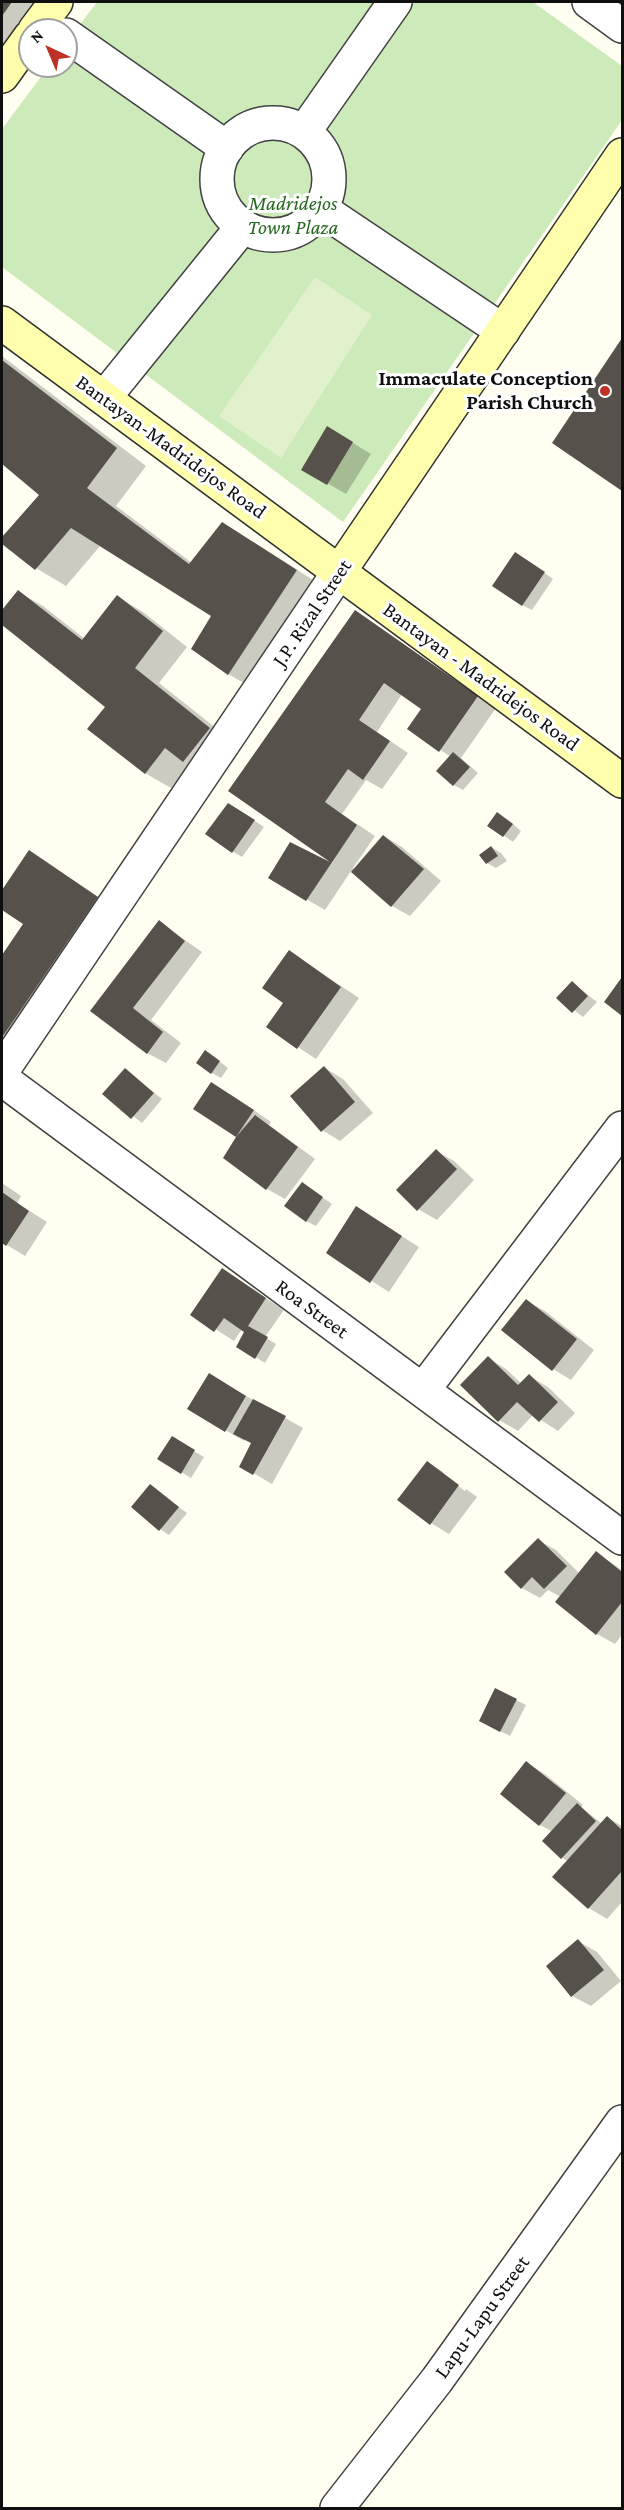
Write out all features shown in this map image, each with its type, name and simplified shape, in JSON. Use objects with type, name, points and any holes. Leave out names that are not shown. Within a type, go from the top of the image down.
[{"type":"main road","points":[[2,76],[18,58]]},
{"type":"main road","name":"J.P. Rizal Street","points":[[339,572],[622,155]]},
{"type":"main road","name":"Bantayan-Madridejos Road","points":[[2,323],[339,572]]},
{"type":"main road","name":"Bantayan - Madridejos Road","points":[[339,572],[622,781]]},
{"type":"street","points":[[304,132],[395,2]]},
{"type":"street","points":[[589,2],[622,27]]},
{"type":"street","points":[[78,46],[226,148]]},
{"type":"street","points":[[271,123],[288,124],[304,132],[317,143],[326,158],[329,175],[328,192],[321,209],[309,222],[294,231],[277,235],[259,233],[243,226],[230,214],[221,199],[218,182],[219,165],[226,148],[253,126],[271,123]]},
{"type":"street","points":[[321,209],[503,331]]},
{"type":"street","points":[[104,398],[243,226]]},
{"type":"street","name":"J.P. Rizal Street","points":[[2,1071],[339,572]]},
{"type":"street","name":"Roa Street","points":[[2,1079],[622,1538]]},
{"type":"street","points":[[423,1390],[622,1128]]},
{"type":"street","name":"Lapu-Lapu Street","points":[[337,2508],[436,2380],[622,2121]]},
{"type":"green space","name":"Madridejos Town Plaza","points":[[97,2],[533,2],[622,66],[622,120],[343,522],[2,267],[2,129],[40,78],[78,78],[78,27]]},
{"type":"green space","points":[[315,277],[372,315],[281,458],[219,416]]},
{"type":"building","points":[[2,2],[12,2],[2,16]]},
{"type":"building","name":"Immaculate Conception Parish Church","points":[[622,338],[622,491],[552,443]]},
{"type":"building","points":[[2,360],[117,448],[87,488],[189,564],[222,522],[297,570],[228,675],[191,649],[211,616],[71,528],[35,570],[2,544],[2,537],[39,495],[2,464]]},
{"type":"building","points":[[327,426],[353,442],[327,485],[301,470]]},
{"type":"building","points":[[515,552],[545,572],[522,606],[492,586]]},
{"type":"building","points":[[18,590],[82,640],[117,595],[163,631],[135,668],[210,728],[183,762],[165,748],[145,774],[87,729],[105,707],[2,625],[2,610]]},
{"type":"building","points":[[355,610],[478,696],[439,752],[407,729],[421,709],[384,683],[359,720],[390,741],[363,780],[348,769],[325,802],[357,825],[306,901],[268,878],[290,842],[330,862],[228,791]]},
{"type":"building","points":[[453,752],[470,767],[453,786],[436,771]]},
{"type":"building","points":[[228,803],[255,820],[232,853],[205,834]]},
{"type":"building","points":[[497,812],[513,824],[503,837],[487,826]]},
{"type":"building","points":[[383,835],[424,869],[391,907],[351,872]]},
{"type":"building","points":[[491,846],[498,856],[486,864],[479,855]]},
{"type":"building","points":[[29,850],[98,897],[3,1036],[2,955],[23,924],[2,910],[2,890]]},
{"type":"building","points":[[159,920],[185,941],[133,1008],[163,1032],[147,1054],[90,1011]]},
{"type":"building","points":[[289,950],[341,987],[297,1049],[266,1027],[283,1003],[262,988]]},
{"type":"building","points":[[622,977],[622,1016],[604,1002]]},
{"type":"building","points":[[572,981],[588,996],[572,1013],[556,998]]},
{"type":"building","points":[[205,1050],[220,1061],[211,1074],[196,1063]]},
{"type":"building","points":[[324,1066],[355,1102],[321,1132],[290,1096]]},
{"type":"building","points":[[125,1068],[154,1093],[131,1119],[102,1094]]},
{"type":"building","points":[[211,1082],[254,1110],[236,1137],[193,1109]]},
{"type":"building","points":[[255,1115],[298,1147],[266,1190],[223,1158],[236,1137]]},
{"type":"building","points":[[436,1149],[457,1169],[417,1211],[396,1190]]},
{"type":"building","points":[[302,1182],[323,1197],[306,1222],[284,1206]]},
{"type":"building","points":[[2,1192],[29,1211],[6,1246],[2,1243]]},
{"type":"building","points":[[356,1206],[402,1236],[370,1283],[326,1253]]},
{"type":"building","points":[[222,1268],[266,1298],[248,1326],[268,1337],[255,1359],[236,1347],[244,1332],[224,1318],[214,1332],[190,1315]]},
{"type":"building","points":[[526,1299],[577,1339],[552,1371],[501,1330]]},
{"type":"building","points":[[488,1356],[518,1385],[529,1374],[558,1402],[539,1422],[517,1402],[498,1422],[460,1385]]},
{"type":"building","points":[[209,1373],[246,1396],[225,1432],[187,1409]]},
{"type":"building","points":[[253,1399],[286,1416],[253,1475],[239,1467],[251,1443],[233,1434]]},
{"type":"building","points":[[172,1436],[195,1450],[181,1474],[157,1459]]},
{"type":"building","points":[[427,1461],[459,1485],[430,1525],[397,1500]]},
{"type":"building","points":[[150,1484],[179,1507],[159,1531],[131,1507]]},
{"type":"building","points":[[538,1538],[567,1566],[544,1589],[532,1577],[521,1589],[504,1572]]},
{"type":"building","points":[[596,1551],[622,1572],[622,1602],[596,1635],[555,1602]]},
{"type":"building","points":[[495,1688],[517,1699],[500,1732],[479,1721]]},
{"type":"building","points":[[526,1761],[566,1793],[539,1826],[500,1794]]},
{"type":"building","points":[[577,1803],[596,1821],[561,1859],[542,1841]]},
{"type":"building","points":[[607,1816],[622,1830],[622,1871],[588,1909],[552,1877]]},
{"type":"building","points":[[578,1939],[604,1970],[571,1997],[546,1966]]},
{"type":"place","name":"Immaculate Conception Parish Church","points":[[605,391]]}]
